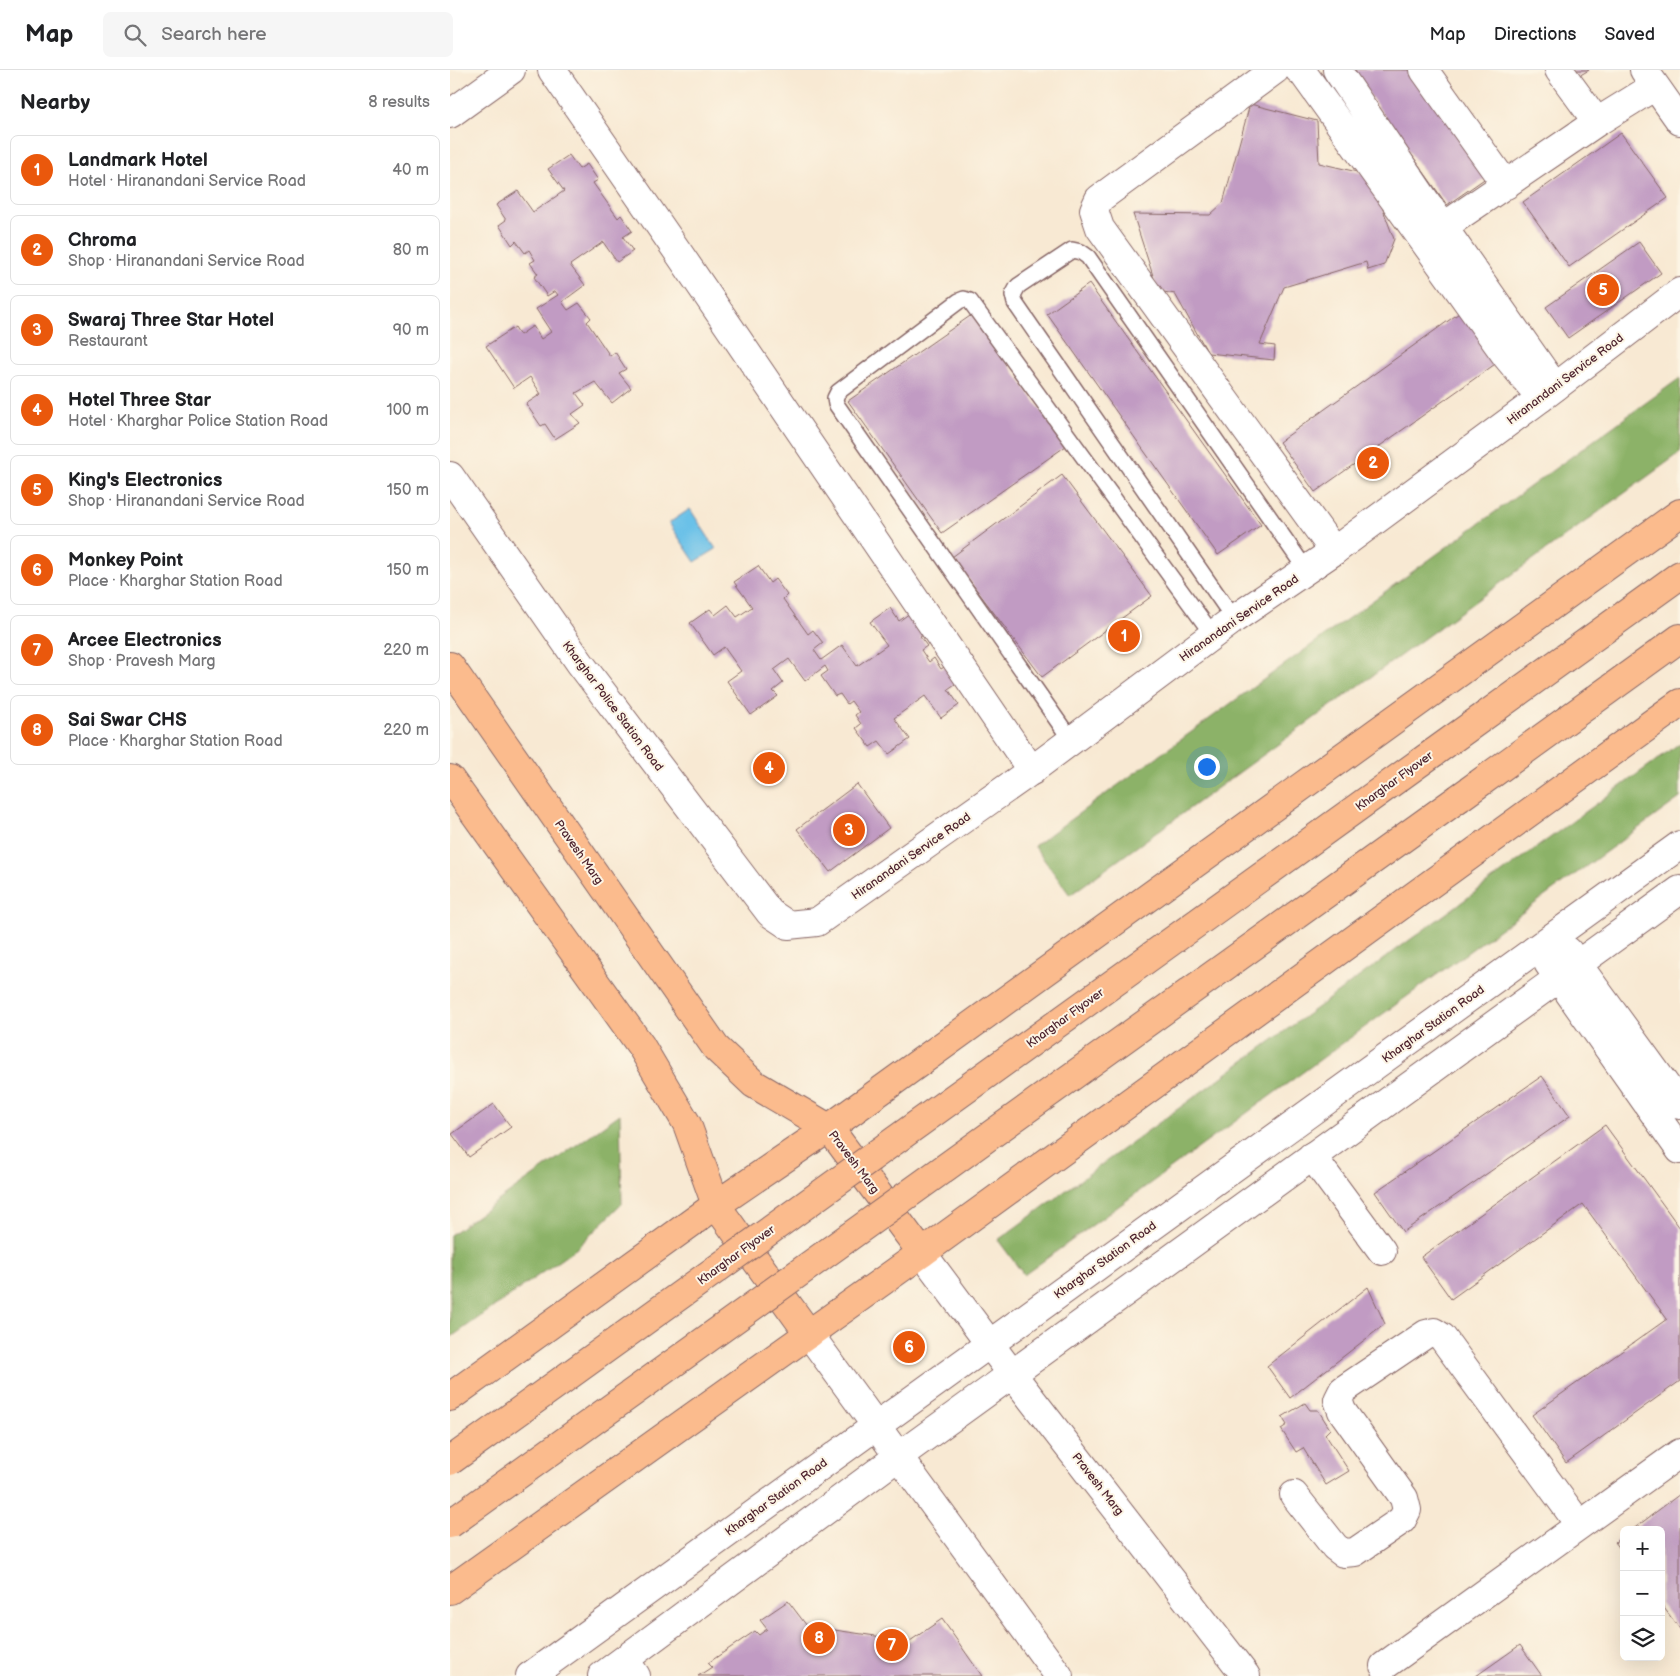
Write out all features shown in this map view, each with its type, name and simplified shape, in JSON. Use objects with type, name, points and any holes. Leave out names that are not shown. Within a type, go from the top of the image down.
[{"type":"main road","points":[[450,1397],[716,1205],[829,1128],[1680,513]]},
{"type":"main road","name":"Kharghar Flyover","points":[[450,1461],[1680,575]]},
{"type":"main road","points":[[450,1524],[1680,638]]},
{"type":"main road","name":"Pravesh Marg","points":[[450,666],[716,1048],[754,1084],[829,1128],[922,1253]]},
{"type":"main road","points":[[450,1590],[922,1253],[1680,703]]},
{"type":"main road","points":[[450,780],[641,1046],[687,1124],[716,1205],[809,1334]]},
{"type":"street","points":[[450,114],[511,70]]},
{"type":"street","points":[[552,70],[1032,771]]},
{"type":"street","points":[[1274,70],[1099,198],[1094,210],[1100,228],[1334,551]]},
{"type":"street","points":[[1299,70],[1309,80],[1507,357],[1548,392]]},
{"type":"street","points":[[1337,70],[1443,227],[1548,392]]},
{"type":"street","points":[[1424,70],[1506,185]]},
{"type":"street","points":[[1559,70],[1597,122]]},
{"type":"street","points":[[1443,227],[1597,122],[1649,78],[1680,121]]},
{"type":"street","name":"Hiranandani Service Road","points":[[788,925],[816,922],[1032,771],[1224,627],[1307,571],[1680,292]]},
{"type":"street","name":"Kharghar Police Station Road","points":[[450,476],[580,663],[770,913],[788,925]]},
{"type":"street","name":"Kharghar Station Road","points":[[530,1676],[1680,845]]},
{"type":"street","points":[[602,1676],[630,1668],[899,1456],[1680,890]]},
{"type":"street","points":[[1547,942],[1568,971],[1680,1150]]},
{"type":"street","points":[[1568,971],[1680,1105]]},
{"type":"street","points":[[1312,1156],[1382,1251]]},
{"type":"street","name":"Pravesh Marg","points":[[922,1253],[1012,1374],[1246,1676]]},
{"type":"street","points":[[1294,1495],[1335,1547],[1343,1553],[1355,1552],[1402,1520],[1407,1510],[1404,1498],[1342,1411],[1338,1400],[1343,1390],[1426,1334],[1434,1332],[1442,1337],[1579,1524]]},
{"type":"street","points":[[809,1334],[1059,1676]]},
{"type":"street","points":[[1384,1666],[1680,1453]]},
{"type":"lane","points":[[1224,627],[1015,303],[1013,295],[1018,286],[1072,250],[1081,252],[1088,257],[1307,571]]},
{"type":"lane","points":[[1071,740],[836,404],[835,398],[838,392],[959,300],[970,301],[1224,627]]},
{"type":"green space","points":[[1680,378],[1680,453],[1070,895],[1034,846]]},
{"type":"green space","points":[[1680,743],[1680,798],[1024,1275],[998,1240]]},
{"type":"green space","points":[[620,1114],[622,1204],[577,1248],[450,1338],[450,1235]]},
{"type":"water","points":[[690,509],[716,549],[695,562],[669,523]]},
{"type":"building","points":[[1352,70],[1417,70],[1490,175],[1447,205]]},
{"type":"building","points":[[1571,70],[1589,70],[1577,77]]},
{"type":"building","points":[[1250,104],[1317,121],[1319,163],[1370,175],[1394,239],[1384,265],[1368,270],[1366,262],[1284,287],[1260,344],[1275,346],[1274,360],[1208,353],[1175,294],[1158,291],[1133,214],[1210,215],[1223,203]]},
{"type":"building","points":[[1621,133],[1668,198],[1569,267],[1523,202]]},
{"type":"building","points":[[569,155],[579,169],[587,164],[598,180],[593,183],[618,218],[621,215],[632,231],[623,237],[633,251],[617,262],[603,242],[570,265],[585,285],[562,302],[568,310],[579,303],[591,318],[587,322],[610,356],[615,352],[626,369],[619,373],[631,388],[612,403],[595,382],[576,393],[585,405],[572,414],[580,423],[555,439],[545,424],[541,426],[526,404],[541,394],[530,377],[514,388],[486,346],[515,327],[520,335],[533,326],[541,339],[551,332],[536,309],[558,295],[555,291],[547,296],[534,277],[538,274],[530,263],[535,260],[529,250],[525,253],[516,241],[512,245],[499,225],[506,220],[496,205],[518,191],[533,212],[564,191],[548,169]]},
{"type":"building","points":[[1639,242],[1661,273],[1568,338],[1546,307]]},
{"type":"building","points":[[1089,284],[1261,525],[1218,555],[1047,314]]},
{"type":"building","points":[[1462,311],[1498,362],[1315,492],[1279,442]]},
{"type":"building","points":[[973,314],[1066,446],[942,533],[848,401]]},
{"type":"building","points":[[1062,475],[1152,596],[1042,677],[952,557]]},
{"type":"building","points":[[758,566],[770,583],[775,579],[787,595],[783,599],[808,634],[813,630],[823,643],[814,650],[821,660],[842,645],[857,666],[887,645],[870,622],[890,608],[899,621],[910,613],[925,634],[920,637],[927,646],[921,650],[929,662],[934,658],[941,669],[946,666],[958,682],[948,689],[959,705],[941,718],[925,696],[894,718],[910,739],[889,754],[879,741],[870,747],[856,728],[861,724],[855,715],[859,712],[851,701],[847,704],[840,694],[835,696],[821,676],[828,671],[825,666],[805,681],[789,659],[774,670],[783,683],[773,691],[778,696],[751,715],[727,681],[741,671],[724,647],[713,655],[690,623],[710,609],[715,615],[728,605],[737,617],[752,607],[734,582]]},
{"type":"building","points":[[857,784],[889,828],[830,872],[797,829]]},
{"type":"building","points":[[1542,1076],[1570,1116],[1403,1232],[1375,1192]]},
{"type":"building","points":[[494,1104],[511,1127],[469,1157],[452,1134]]},
{"type":"building","points":[[1605,1125],[1680,1228],[1680,1381],[1566,1463],[1532,1415],[1667,1319],[1583,1204],[1451,1299],[1421,1257]]},
{"type":"building","points":[[1368,1287],[1385,1324],[1290,1398],[1267,1366]]},
{"type":"building","points":[[1305,1403],[1310,1410],[1318,1410],[1330,1429],[1325,1434],[1349,1471],[1326,1485],[1303,1448],[1296,1452],[1281,1429],[1287,1425],[1282,1417]]},
{"type":"building","points":[[1680,1494],[1680,1629],[1665,1609],[1665,1526],[1637,1526]]},
{"type":"building","points":[[1620,1539],[1620,1549],[1615,1542]]},
{"type":"building","points":[[788,1601],[807,1626],[910,1641],[942,1619],[982,1676],[698,1676],[712,1667],[708,1663],[755,1631],[759,1635],[767,1629],[760,1620]]},
{"type":"building","points":[[1520,1645],[1542,1676],[1476,1676]]},
{"type":"place","name":"King's Electronics","points":[[1603,290]]},
{"type":"place","name":"Chroma","points":[[1373,463]]},
{"type":"place","name":"Landmark Hotel","points":[[1124,636]]},
{"type":"place","name":"Hotel Three Star","points":[[769,768]]},
{"type":"place","name":"Swaraj Three Star Hotel","points":[[849,830]]},
{"type":"place","name":"Monkey Point","points":[[909,1347]]},
{"type":"place","name":"Sai Swar CHS","points":[[819,1638]]},
{"type":"place","name":"Arcee Electronics","points":[[892,1645]]}]
